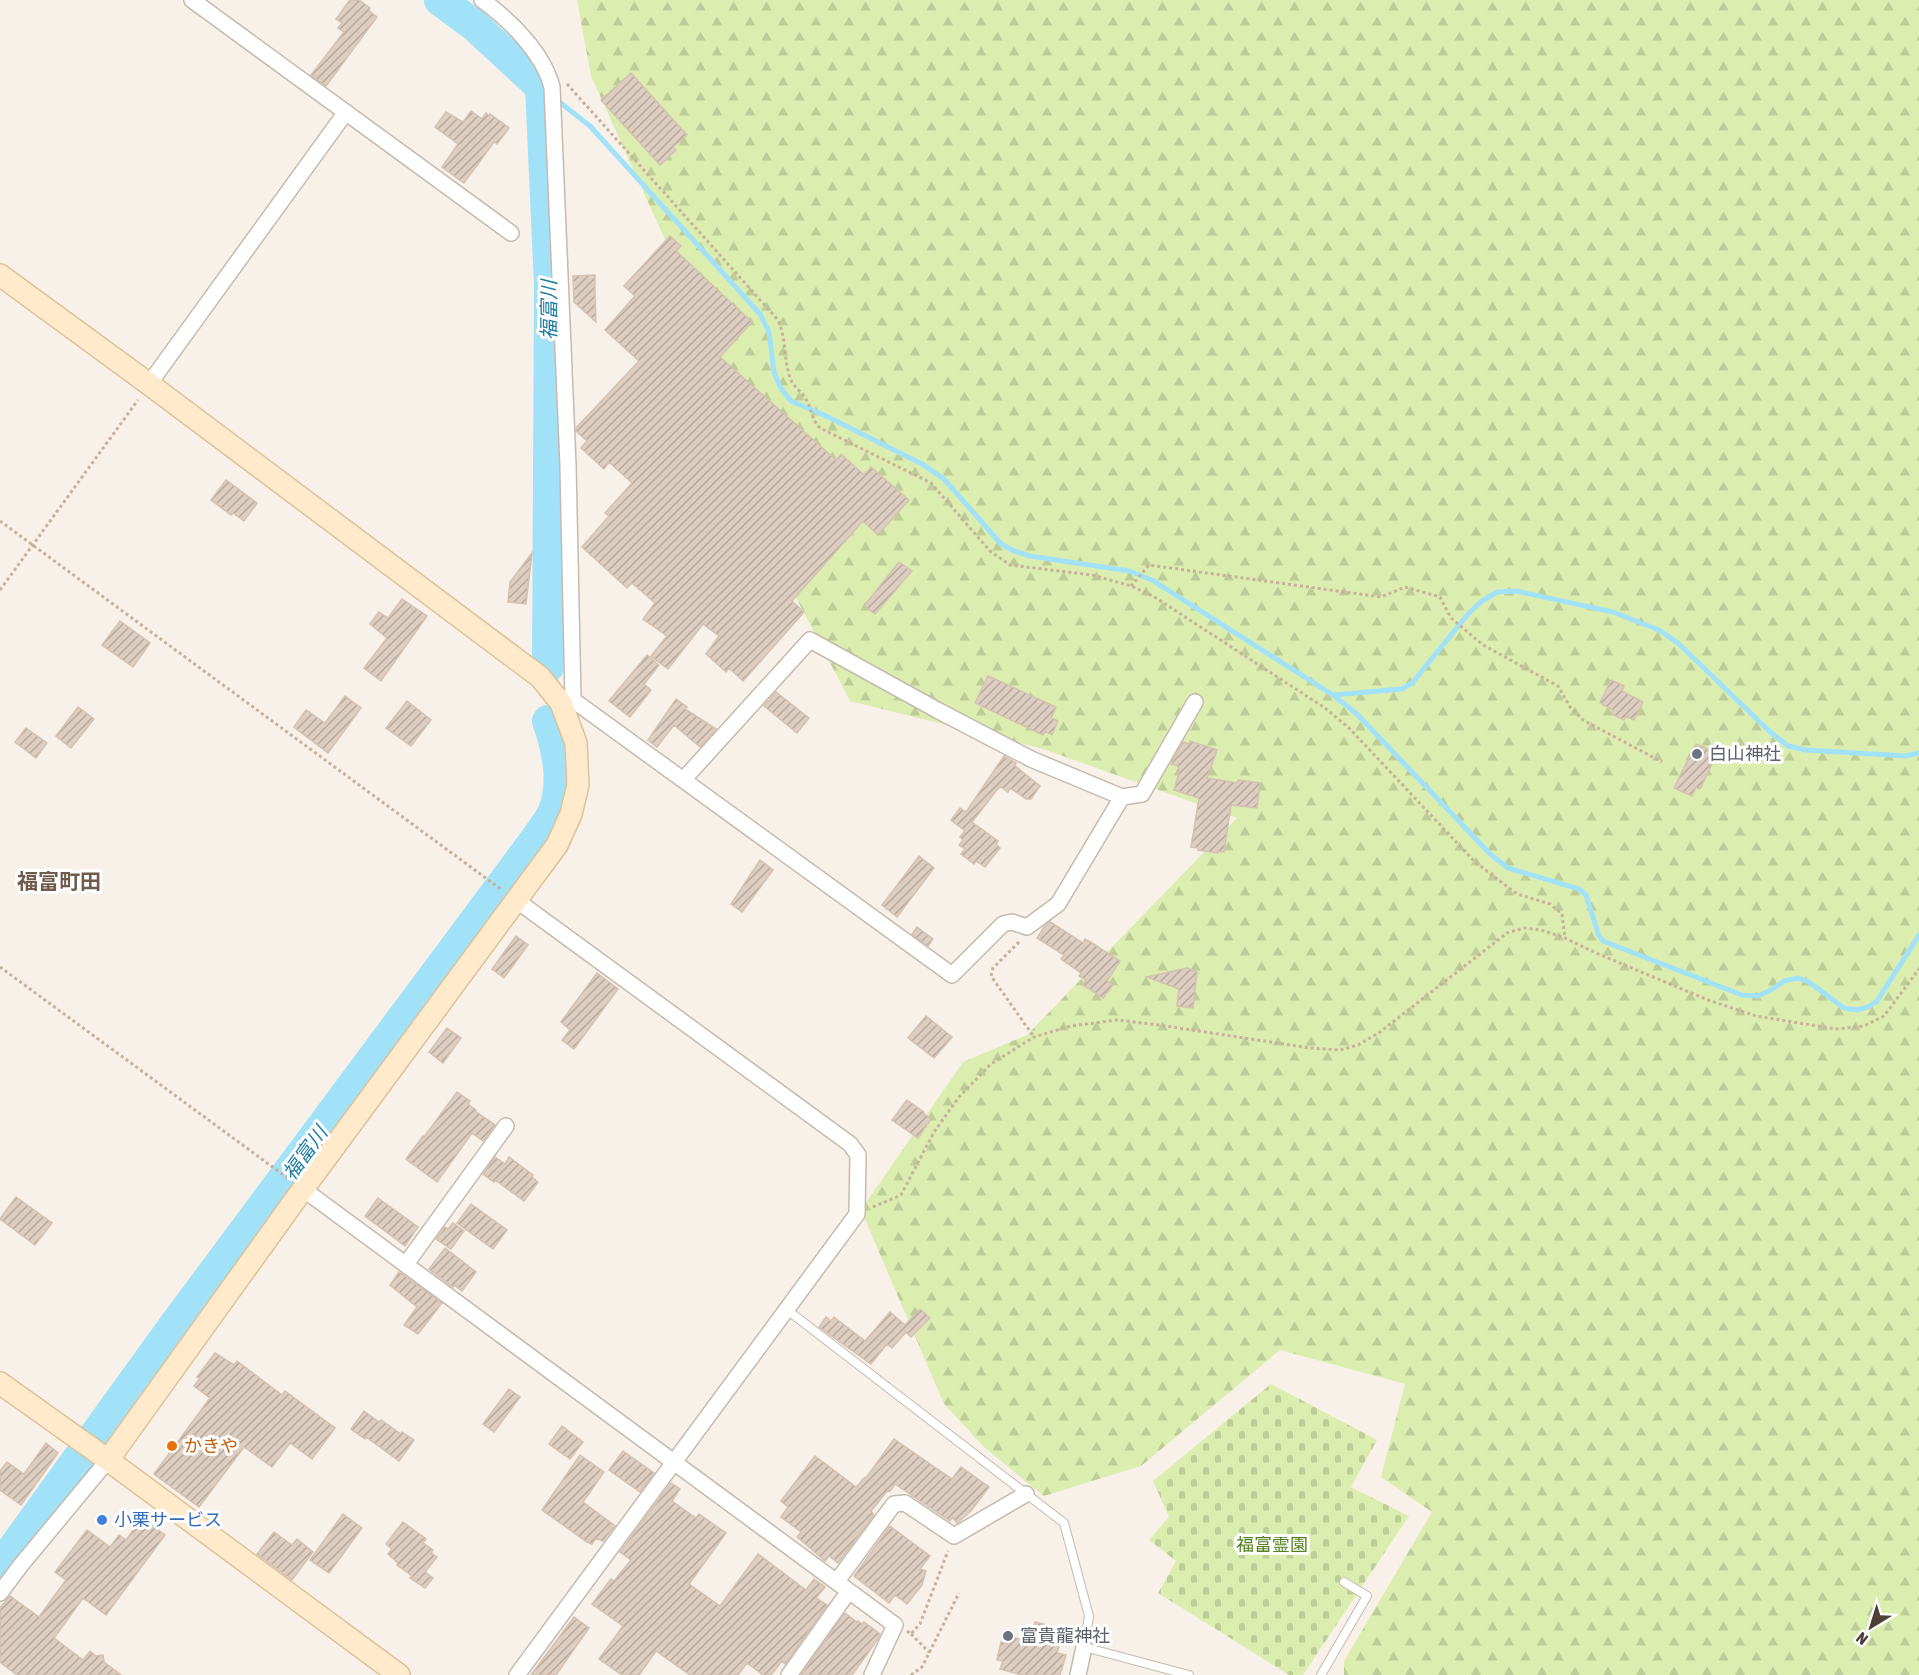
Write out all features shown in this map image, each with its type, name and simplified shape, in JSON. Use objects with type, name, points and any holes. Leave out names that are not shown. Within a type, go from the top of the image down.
[{"type":"street","points":[[192,0],[511,233]]},
{"type":"street","points":[[0,1593],[21,1565],[94,1450],[298,1186],[510,896],[557,845],[572,814],[578,785],[576,743],[567,702],[568,465],[554,107],[551,81],[532,47],[495,9],[482,0]]},
{"type":"street","points":[[149,384],[346,112]]},
{"type":"street","points":[[0,274],[540,676],[567,702],[684,779],[952,975],[1003,924],[1012,922],[1028,927],[1058,904],[1122,797]]},
{"type":"street","points":[[684,779],[810,640],[1031,759],[1122,797],[1142,794],[1195,702]]},
{"type":"street","points":[[510,896],[850,1144],[858,1155],[856,1214],[518,1675]]},
{"type":"street","points":[[406,1264],[506,1126]]},
{"type":"street","points":[[298,1186],[895,1624],[872,1675]]},
{"type":"street","points":[[0,1383],[399,1675]]},
{"type":"street","points":[[837,1581],[894,1504],[905,1503],[954,1536],[1026,1494]]},
{"type":"street","points":[[789,1675],[849,1591]]},
{"type":"street","points":[[1078,1675],[1084,1647]]},
{"type":"lane","points":[[786,1310],[1064,1523],[1089,1616],[1084,1647],[1189,1675]]},
{"type":"lane","points":[[1321,1675],[1367,1596],[1344,1582]]},
{"type":"path","points":[[551,81],[566,83],[778,320],[783,332],[786,363],[792,382],[806,399],[814,422],[820,428],[931,483],[990,551],[1010,565],[1092,575],[1132,585],[1153,596],[1325,708],[1349,728],[1475,862],[1517,894],[1550,904],[1562,914],[1565,938]]},
{"type":"path","points":[[0,590],[149,384]]},
{"type":"path","points":[[0,521],[510,896]]},
{"type":"path","points":[[1132,585],[1149,565],[1381,597],[1405,587],[1440,597],[1451,618],[1483,645],[1558,686],[1570,707],[1583,720],[1662,762]]},
{"type":"path","points":[[1028,927],[1018,943],[993,968],[991,976],[1034,1037]]},
{"type":"path","points":[[856,1214],[901,1195],[934,1132],[958,1097],[991,1064],[1034,1037],[1071,1026],[1117,1020],[1310,1048],[1340,1050],[1358,1045],[1380,1032],[1507,933],[1524,928],[1541,930],[1565,938],[1708,1000],[1756,1016],[1836,1029],[1864,1026],[1884,1016],[1919,969]]},
{"type":"path","points":[[0,968],[298,1186]]},
{"type":"path","points":[[911,1634],[920,1624],[954,1536]]},
{"type":"path","points":[[911,1675],[922,1667],[958,1593]]},
{"type":"path","points":[[895,1624],[911,1634],[929,1652]]},
{"type":"green space","points":[[577,0],[1919,0],[1919,1675],[1344,1675],[1344,1661],[1432,1512],[1381,1477],[1405,1384],[1280,1350],[1141,1466],[1044,1496],[984,1447],[944,1404],[861,1210],[963,1062],[1027,1035],[1237,818],[1043,749],[850,701],[764,536],[682,277],[591,76]]},
{"type":"green space","name":"福富霊園","points":[[1271,1384],[1377,1440],[1351,1487],[1409,1516],[1303,1675],[1289,1675],[1158,1593],[1176,1561],[1149,1540],[1169,1517],[1153,1481]]},
{"type":"building","points":[[350,0],[359,0],[377,17],[326,86],[311,75],[344,32],[338,28],[342,23],[336,19]]},
{"type":"building","points":[[631,73],[687,135],[673,147],[676,150],[660,165],[601,100]]},
{"type":"building","points":[[471,111],[482,119],[486,113],[489,116],[490,114],[509,128],[497,144],[494,142],[464,183],[442,167],[458,144],[435,127],[446,112],[463,122]]},
{"type":"building","points":[[670,236],[681,246],[676,251],[752,322],[720,357],[836,460],[841,454],[864,475],[871,467],[909,500],[878,535],[863,521],[792,601],[804,612],[743,681],[729,668],[726,672],[706,654],[719,636],[703,624],[668,669],[651,656],[667,636],[643,619],[655,603],[632,583],[627,588],[582,547],[609,516],[605,513],[632,483],[609,462],[604,469],[581,448],[587,441],[576,431],[576,428],[639,361],[605,330],[635,296],[624,286]]},
{"type":"building","points":[[595,275],[596,322],[574,302],[573,276]]},
{"type":"building","points":[[226,480],[257,503],[244,521],[233,513],[231,515],[211,500]]},
{"type":"building","points":[[532,553],[526,604],[508,602],[510,582]]},
{"type":"building","points":[[899,562],[912,571],[875,614],[864,606]]},
{"type":"building","points":[[402,599],[427,616],[381,681],[364,668],[387,638],[370,624],[379,612],[388,618]]},
{"type":"building","points":[[120,621],[150,643],[133,667],[102,645]]},
{"type":"building","points":[[647,655],[659,665],[644,684],[651,690],[630,717],[609,701]]},
{"type":"building","points":[[988,676],[1056,707],[1051,718],[1058,721],[1052,735],[1045,731],[1043,735],[975,703]]},
{"type":"building","points":[[1611,680],[1624,686],[1622,691],[1643,702],[1634,720],[1626,716],[1624,720],[1612,714],[1613,710],[1600,703]]},
{"type":"building","points":[[776,692],[809,718],[797,733],[764,706]]},
{"type":"building","points":[[345,696],[361,708],[328,753],[294,727],[306,710],[325,723]]},
{"type":"building","points":[[676,699],[687,707],[685,709],[716,729],[700,747],[674,725],[657,747],[648,740]]},
{"type":"building","points":[[407,701],[431,720],[411,746],[386,728]]},
{"type":"building","points":[[78,707],[94,719],[71,748],[56,736]]},
{"type":"building","points":[[26,728],[47,743],[36,758],[15,742]]},
{"type":"building","points":[[1190,741],[1217,750],[1207,778],[1237,783],[1238,780],[1260,783],[1257,808],[1231,805],[1224,852],[1198,850],[1198,848],[1191,847],[1199,798],[1174,790],[1180,769],[1171,764],[1183,742],[1189,744]]},
{"type":"building","points":[[1696,744],[1717,753],[1700,789],[1696,787],[1692,796],[1674,788]]},
{"type":"building","points":[[1004,756],[1016,763],[1015,766],[1040,786],[1031,799],[1026,799],[1010,788],[1008,792],[1000,786],[972,822],[998,841],[996,844],[1000,848],[985,867],[976,861],[974,864],[961,854],[965,849],[959,845],[963,840],[960,837],[965,831],[951,820],[960,808],[966,812]]},
{"type":"building","points":[[919,856],[934,868],[897,917],[882,905]]},
{"type":"building","points":[[760,860],[773,870],[742,912],[731,904]]},
{"type":"building","points":[[1050,922],[1083,943],[1085,939],[1120,961],[1107,981],[1113,985],[1103,998],[1083,985],[1086,980],[1079,976],[1081,973],[1061,959],[1064,955],[1037,938]]},
{"type":"building","points":[[917,927],[933,939],[928,946],[912,934]]},
{"type":"building","points":[[516,936],[528,945],[504,978],[492,969]]},
{"type":"building","points":[[1187,968],[1197,972],[1193,1008],[1177,1006],[1179,989],[1147,977]]},
{"type":"building","points":[[597,973],[618,989],[574,1049],[562,1040],[570,1030],[561,1022]]},
{"type":"building","points":[[926,1016],[952,1037],[934,1058],[908,1038]]},
{"type":"building","points":[[447,1028],[461,1038],[443,1063],[429,1052]]},
{"type":"building","points":[[457,1092],[470,1101],[468,1104],[475,1111],[495,1125],[483,1141],[472,1133],[437,1182],[406,1159]]},
{"type":"building","points":[[907,1100],[931,1119],[918,1138],[892,1120]]},
{"type":"building","points":[[495,1157],[505,1164],[509,1157],[533,1175],[532,1177],[538,1182],[524,1201],[483,1174]]},
{"type":"building","points":[[16,1197],[52,1223],[35,1245],[0,1219]]},
{"type":"building","points":[[378,1198],[418,1227],[405,1246],[365,1216]]},
{"type":"building","points":[[471,1204],[507,1230],[493,1249],[457,1223]]},
{"type":"building","points":[[453,1223],[464,1231],[451,1249],[436,1239],[445,1227],[448,1229]]},
{"type":"building","points":[[445,1248],[476,1272],[462,1291],[429,1269]]},
{"type":"building","points":[[399,1272],[442,1303],[418,1334],[404,1325],[417,1307],[390,1285]]},
{"type":"building","points":[[920,1309],[930,1318],[911,1337],[906,1332],[892,1348],[887,1344],[871,1364],[819,1327],[826,1317],[831,1321],[834,1317],[865,1341],[890,1312],[905,1325]]},
{"type":"building","points":[[215,1353],[234,1365],[237,1361],[282,1395],[285,1391],[335,1428],[312,1459],[290,1443],[272,1467],[244,1447],[199,1507],[154,1474],[210,1398],[194,1386],[200,1378],[197,1377]]},
{"type":"building","points":[[509,1389],[520,1397],[494,1432],[483,1424]]},
{"type":"building","points":[[364,1411],[379,1422],[381,1420],[414,1440],[399,1461],[351,1429]]},
{"type":"building","points":[[562,1426],[583,1442],[570,1459],[549,1444]]},
{"type":"building","points":[[894,1439],[952,1479],[961,1467],[989,1487],[971,1511],[957,1523],[952,1517],[950,1521],[895,1484],[871,1511],[874,1515],[838,1563],[829,1556],[825,1561],[797,1537],[801,1532],[781,1517],[788,1507],[781,1501],[815,1456],[856,1487],[866,1478]]},
{"type":"building","points":[[46,1443],[58,1453],[21,1505],[0,1490],[0,1471],[7,1462],[24,1474]]},
{"type":"building","points":[[623,1451],[654,1473],[640,1492],[609,1470]]},
{"type":"building","points":[[580,1455],[604,1472],[583,1502],[615,1526],[603,1541],[596,1538],[592,1544],[542,1510]]},
{"type":"building","points":[[671,1483],[680,1489],[672,1501],[696,1518],[699,1514],[726,1533],[689,1584],[720,1606],[758,1554],[806,1590],[814,1579],[825,1587],[816,1598],[827,1605],[785,1664],[782,1661],[771,1675],[763,1675],[747,1663],[738,1675],[690,1675],[656,1651],[639,1675],[622,1675],[599,1659],[623,1626],[592,1604],[611,1579],[614,1581],[631,1560],[620,1552]]},
{"type":"building","points":[[343,1514],[362,1528],[329,1573],[310,1560]]},
{"type":"building","points":[[142,1518],[165,1535],[106,1615],[83,1598],[54,1638],[83,1660],[90,1651],[96,1656],[103,1655],[104,1662],[121,1675],[17,1675],[0,1662],[0,1608],[10,1596],[39,1617],[66,1580],[55,1572],[87,1530],[110,1547],[119,1535],[126,1540]]},
{"type":"building","points":[[403,1522],[426,1539],[423,1543],[433,1550],[431,1553],[437,1557],[425,1572],[433,1578],[425,1588],[410,1578],[412,1576],[397,1565],[398,1563],[388,1554],[392,1549],[386,1544]]},
{"type":"building","points":[[890,1526],[930,1556],[920,1569],[926,1571],[922,1585],[907,1604],[895,1595],[889,1603],[854,1576]]},
{"type":"building","points":[[274,1532],[292,1545],[297,1539],[313,1552],[292,1580],[257,1554]]},
{"type":"building","points":[[845,1613],[857,1622],[862,1624],[864,1622],[880,1634],[878,1639],[852,1675],[801,1675]]},
{"type":"building","points":[[574,1617],[589,1628],[556,1675],[531,1675]]},
{"type":"building","points":[[1035,1622],[1064,1629],[1057,1653],[1066,1655],[1060,1675],[1022,1675],[1000,1669],[1003,1661],[997,1660],[1001,1642],[1006,1644],[1009,1636],[1030,1642]]},
{"type":"waterway","name":"福富川","points":[[440,0],[474,25],[541,87],[550,285],[548,667]]},
{"type":"waterway","name":"福富川","points":[[541,87],[549,94]]},
{"type":"waterway","points":[[557,100],[590,126],[760,314],[769,332],[774,372],[780,387],[791,401],[922,464],[944,479],[1001,544],[1014,551],[1030,556],[1129,571],[1152,580],[1333,695],[1402,689],[1412,683],[1468,614],[1482,601],[1497,592],[1516,591],[1613,612],[1659,630],[1678,643],[1769,731],[1788,746],[1806,750],[1906,756],[1919,753]]},
{"type":"waterway","points":[[1333,695],[1357,714],[1490,854],[1508,868],[1579,889],[1586,895],[1599,936],[1603,941],[1742,995],[1758,996],[1784,981],[1798,978],[1809,982],[1844,1008],[1857,1010],[1877,1001],[1919,935]]},
{"type":"waterway","name":"福富川","points":[[0,1567],[171,1330],[548,822],[557,800],[560,777],[555,743],[548,721]]},
{"type":"place","name":"白山神社","points":[[1697,754]]},
{"type":"place","name":"かきや","points":[[172,1446]]},
{"type":"place","name":"小栗サービス","points":[[102,1520]]},
{"type":"place","name":"富貴龍神社","points":[[1008,1636]]},
{"type":"district","name":"福富町田","points":[[59,882]]}]
